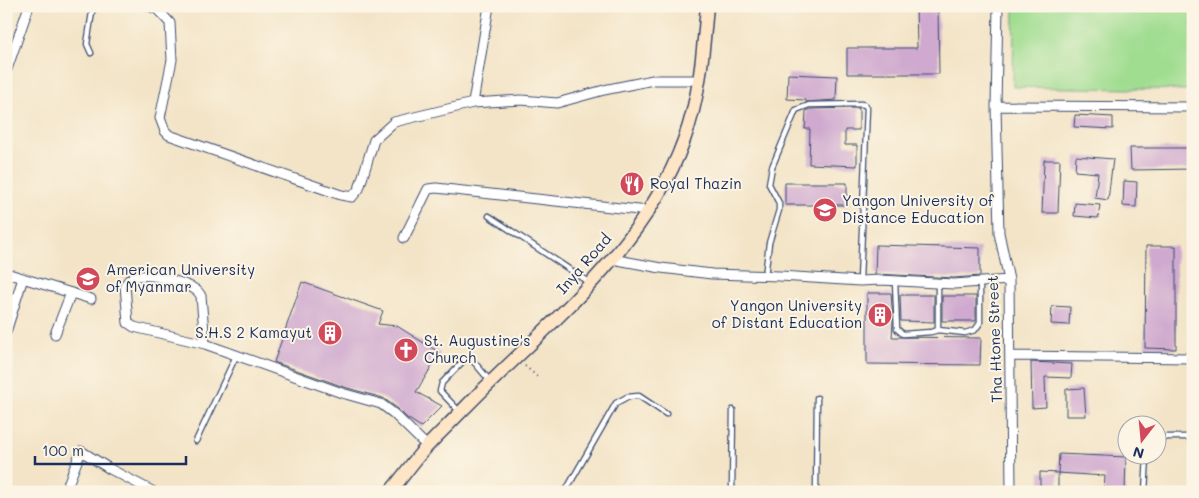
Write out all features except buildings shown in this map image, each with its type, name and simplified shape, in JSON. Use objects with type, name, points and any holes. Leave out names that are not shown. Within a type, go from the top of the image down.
[{"type":"main road","name":"Inya Road","points":[[390,492],[427,446],[591,284],[648,212],[668,178],[684,142],[693,114],[700,80],[707,6]]},
{"type":"street","points":[[6,72],[29,6]]},
{"type":"street","points":[[149,6],[158,10],[170,23],[172,60],[160,118],[165,131],[169,135],[341,196],[352,197],[359,189],[374,140],[394,122],[473,103],[522,100],[557,103],[604,90],[653,80],[700,80]]},
{"type":"street","points":[[473,103],[489,6]]},
{"type":"street","name":"Tha Htone Street","points":[[998,6],[996,106],[999,233],[1009,280],[1011,492]]},
{"type":"street","points":[[996,106],[1193,107]]},
{"type":"street","points":[[404,238],[428,189],[436,188],[648,212]]},
{"type":"street","points":[[612,259],[661,268],[712,274],[954,284],[1009,280]]},
{"type":"street","points":[[6,273],[91,299]]},
{"type":"street","points":[[205,344],[201,296],[196,289],[150,275],[136,276],[127,281],[125,285],[128,323],[134,327],[205,344],[342,393],[380,404],[393,413],[427,446]]},
{"type":"street","points":[[6,332],[23,278]]},
{"type":"street","points":[[55,334],[71,293]]},
{"type":"street","points":[[1010,356],[1193,358]]},
{"type":"street","points":[[65,492],[82,451],[110,469],[154,492]]},
{"type":"lane","points":[[91,53],[87,44],[93,6]]},
{"type":"lane","points":[[765,276],[769,243],[779,210],[779,203],[769,184],[772,167],[796,110],[809,105],[861,104],[867,108],[860,281]]},
{"type":"lane","points":[[489,216],[591,284]]},
{"type":"lane","points":[[895,281],[897,329],[903,334],[938,330],[965,333],[975,330],[980,323],[980,282]]},
{"type":"lane","points":[[938,283],[938,330]]},
{"type":"lane","points":[[196,441],[236,356]]},
{"type":"lane","points":[[460,413],[440,391],[442,382],[459,365],[465,360],[474,362],[491,382]]},
{"type":"lane","points":[[565,492],[616,403],[627,398],[639,396],[666,414]]},
{"type":"lane","points":[[816,492],[817,398]]},
{"type":"lane","points":[[733,410],[732,492],[747,492]]},
{"type":"lane","points":[[1166,437],[1193,437]]},
{"type":"lane","points":[[1145,492],[1146,466]]},
{"type":"path","points":[[516,358],[540,379]]},
{"type":"green space","points":[[1014,6],[1192,6],[1191,90],[1013,87]]},
{"type":"place","name":"Royal Thazin","points":[[632,184]]},
{"type":"place","name":"Yangon University of Distance Education","points":[[825,210]]},
{"type":"place","name":"American University of Myanmar","points":[[88,279]]},
{"type":"place","name":"Yangon University of Distant Education","points":[[880,315]]},
{"type":"place","name":"S.H.S 2 Kamayut","points":[[330,333]]},
{"type":"place","name":"St. Augustine's Church","points":[[406,350]]}]
